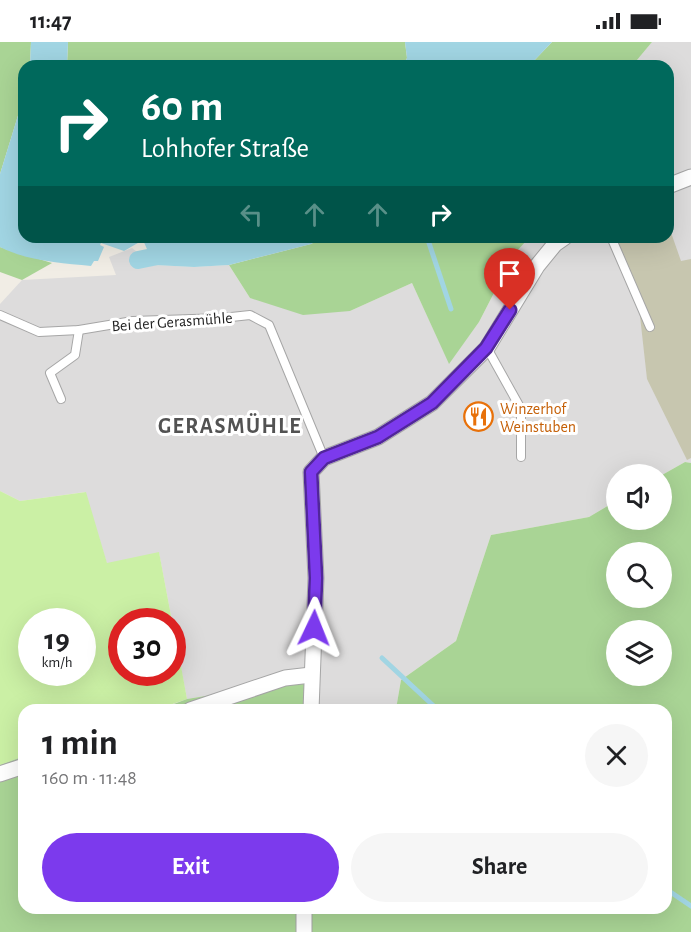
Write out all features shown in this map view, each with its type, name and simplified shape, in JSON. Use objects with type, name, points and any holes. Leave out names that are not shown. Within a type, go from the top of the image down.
[{"type":"street","points":[[674,184],[691,177]]},
{"type":"street","points":[[311,704],[316,578],[311,472],[324,458],[378,437],[432,403],[486,348],[537,266],[556,243]]},
{"type":"street","points":[[208,704],[285,678],[311,675]]},
{"type":"street","points":[[0,774],[18,768]]},
{"type":"street","points":[[303,932],[304,914]]},
{"type":"lane","points":[[613,243],[650,327]]},
{"type":"lane","name":"Bei der Gerasmühle","points":[[0,315],[39,332],[79,330],[133,321],[250,315],[269,325],[324,458]]},
{"type":"lane","points":[[61,399],[50,373],[75,355],[79,330]]},
{"type":"lane","points":[[486,348],[522,409],[521,457]]},
{"type":"shaded area","points":[[652,42],[691,42],[691,463],[685,462],[672,469],[672,464],[606,464],[606,507],[589,517],[491,535],[456,641],[401,680],[397,704],[311,704],[309,679],[187,699],[185,686],[186,608],[170,608],[159,553],[107,564],[85,492],[20,501],[0,491],[0,304],[22,280],[116,275],[109,257],[132,248],[154,265],[194,267],[229,265],[250,298],[350,311],[412,283],[449,363],[479,322],[514,254],[524,243],[674,243],[674,60],[637,60]]},
{"type":"shaded area","points":[[674,241],[681,261],[691,259],[691,458],[687,460],[647,379],[639,307],[609,243],[674,243]]},
{"type":"green space","points":[[0,42],[31,42],[30,60],[18,60],[18,116],[0,174]]},
{"type":"green space","points":[[68,42],[405,42],[407,58],[406,60],[67,60]]},
{"type":"green space","points":[[552,42],[652,42],[637,60],[535,60]]},
{"type":"green space","points":[[524,243],[514,254],[479,322],[449,364],[412,283],[350,311],[303,315],[250,298],[229,265],[311,244]]},
{"type":"green space","points":[[0,247],[52,263],[22,280],[0,272]]},
{"type":"green space","points":[[685,462],[691,463],[691,932],[0,932],[0,765],[18,758],[18,914],[672,914],[672,704],[397,704],[401,680],[456,641],[491,535],[589,517],[606,507],[606,530],[672,530],[672,469]]},
{"type":"green space","points":[[0,491],[20,501],[86,492],[107,563],[159,552],[170,608],[108,608],[108,686],[185,686],[187,699],[172,704],[18,704],[18,758],[0,765]]},
{"type":"green space","points":[[309,679],[311,704],[174,704],[187,699]]},
{"type":"water","points":[[31,42],[68,42],[67,60],[30,60]]},
{"type":"water","points":[[405,42],[552,42],[535,60],[406,60]]},
{"type":"water","points":[[18,116],[18,243],[101,243],[100,245],[104,247],[98,261],[94,261],[91,266],[56,262],[33,258],[0,247],[0,174]]},
{"type":"water","points":[[101,243],[138,243],[124,251]]},
{"type":"water","points":[[144,243],[313,243],[229,265],[194,267],[154,265]]},
{"type":"waterway","points":[[429,243],[451,309]]},
{"type":"waterway","points":[[138,260],[172,253]]},
{"type":"waterway","points":[[382,658],[432,704]]},
{"type":"waterway","points":[[672,893],[691,906]]},
{"type":"place","name":"Winzerhof Weinstuben","points":[[479,417]]},
{"type":"district","name":"GERASMÜHLE","points":[[230,425]]},
{"type":"route","points":[[314,628],[316,578],[311,472],[324,458],[378,437],[432,403],[486,348],[510,310]]}]
